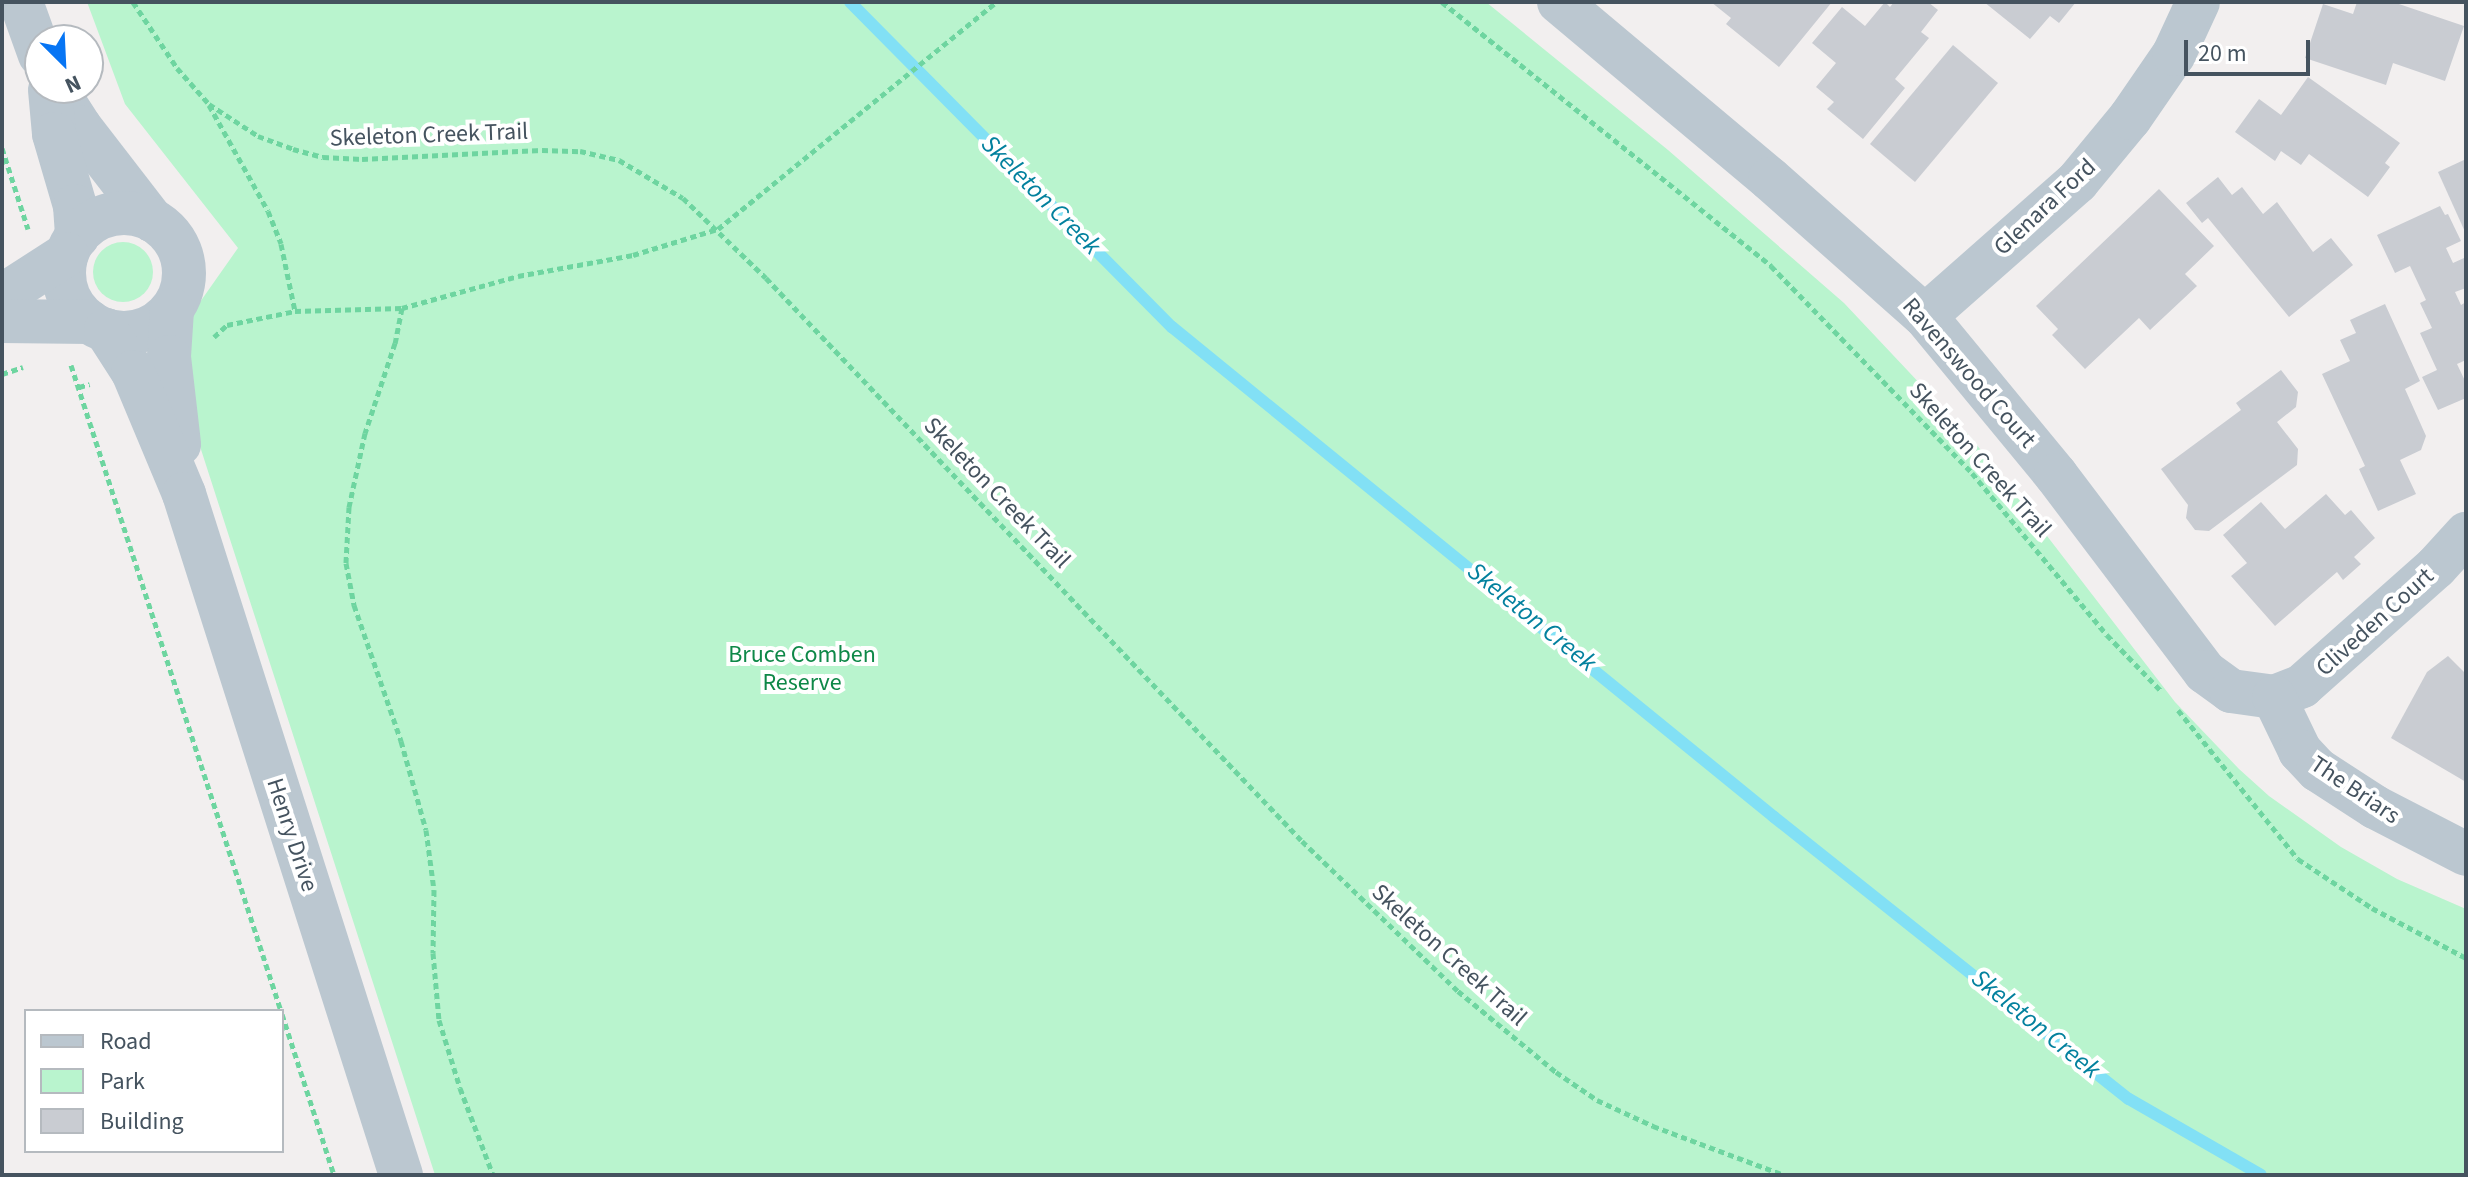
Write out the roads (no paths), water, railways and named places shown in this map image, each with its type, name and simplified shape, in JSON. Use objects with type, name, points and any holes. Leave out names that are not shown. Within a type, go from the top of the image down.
[{"type":"street","points":[[21,2],[29,24]]},
{"type":"street","name":"Ravenswood Court","points":[[1559,2],[1770,179],[1925,316],[2056,475],[2205,672],[2231,691],[2274,697]]},
{"type":"street","name":"Glenara Ford","points":[[1925,316],[2077,182],[2130,118],[2174,54],[2198,2]]},
{"type":"street","points":[[53,104],[54,134],[75,206],[59,244],[68,293],[76,309],[98,326]]},
{"type":"street","points":[[2,321],[98,326],[125,333],[144,330],[172,310],[180,294],[185,273],[181,252],[169,233],[152,220],[63,104]]},
{"type":"street","points":[[2,296],[59,244],[92,223],[110,215],[131,214],[152,220]]},
{"type":"street","name":"Henry Drive","points":[[172,310],[169,357],[184,494]]},
{"type":"street","name":"Henry Drive","points":[[98,326],[133,372],[184,494],[401,1175]]},
{"type":"street","name":"Cliveden Court","points":[[2274,697],[2302,686],[2320,673],[2436,567],[2466,534]]},
{"type":"street","name":"The Briars","points":[[2274,697],[2300,751],[2318,770],[2375,807],[2466,854]]},
{"type":"waterway","name":"Skeleton Creek","points":[[850,2],[1172,327],[1774,817],[2129,1099],[2261,1175]]},
{"type":"park label","name":"Bruce Comben Reserve","points":[[802,669]]}]
